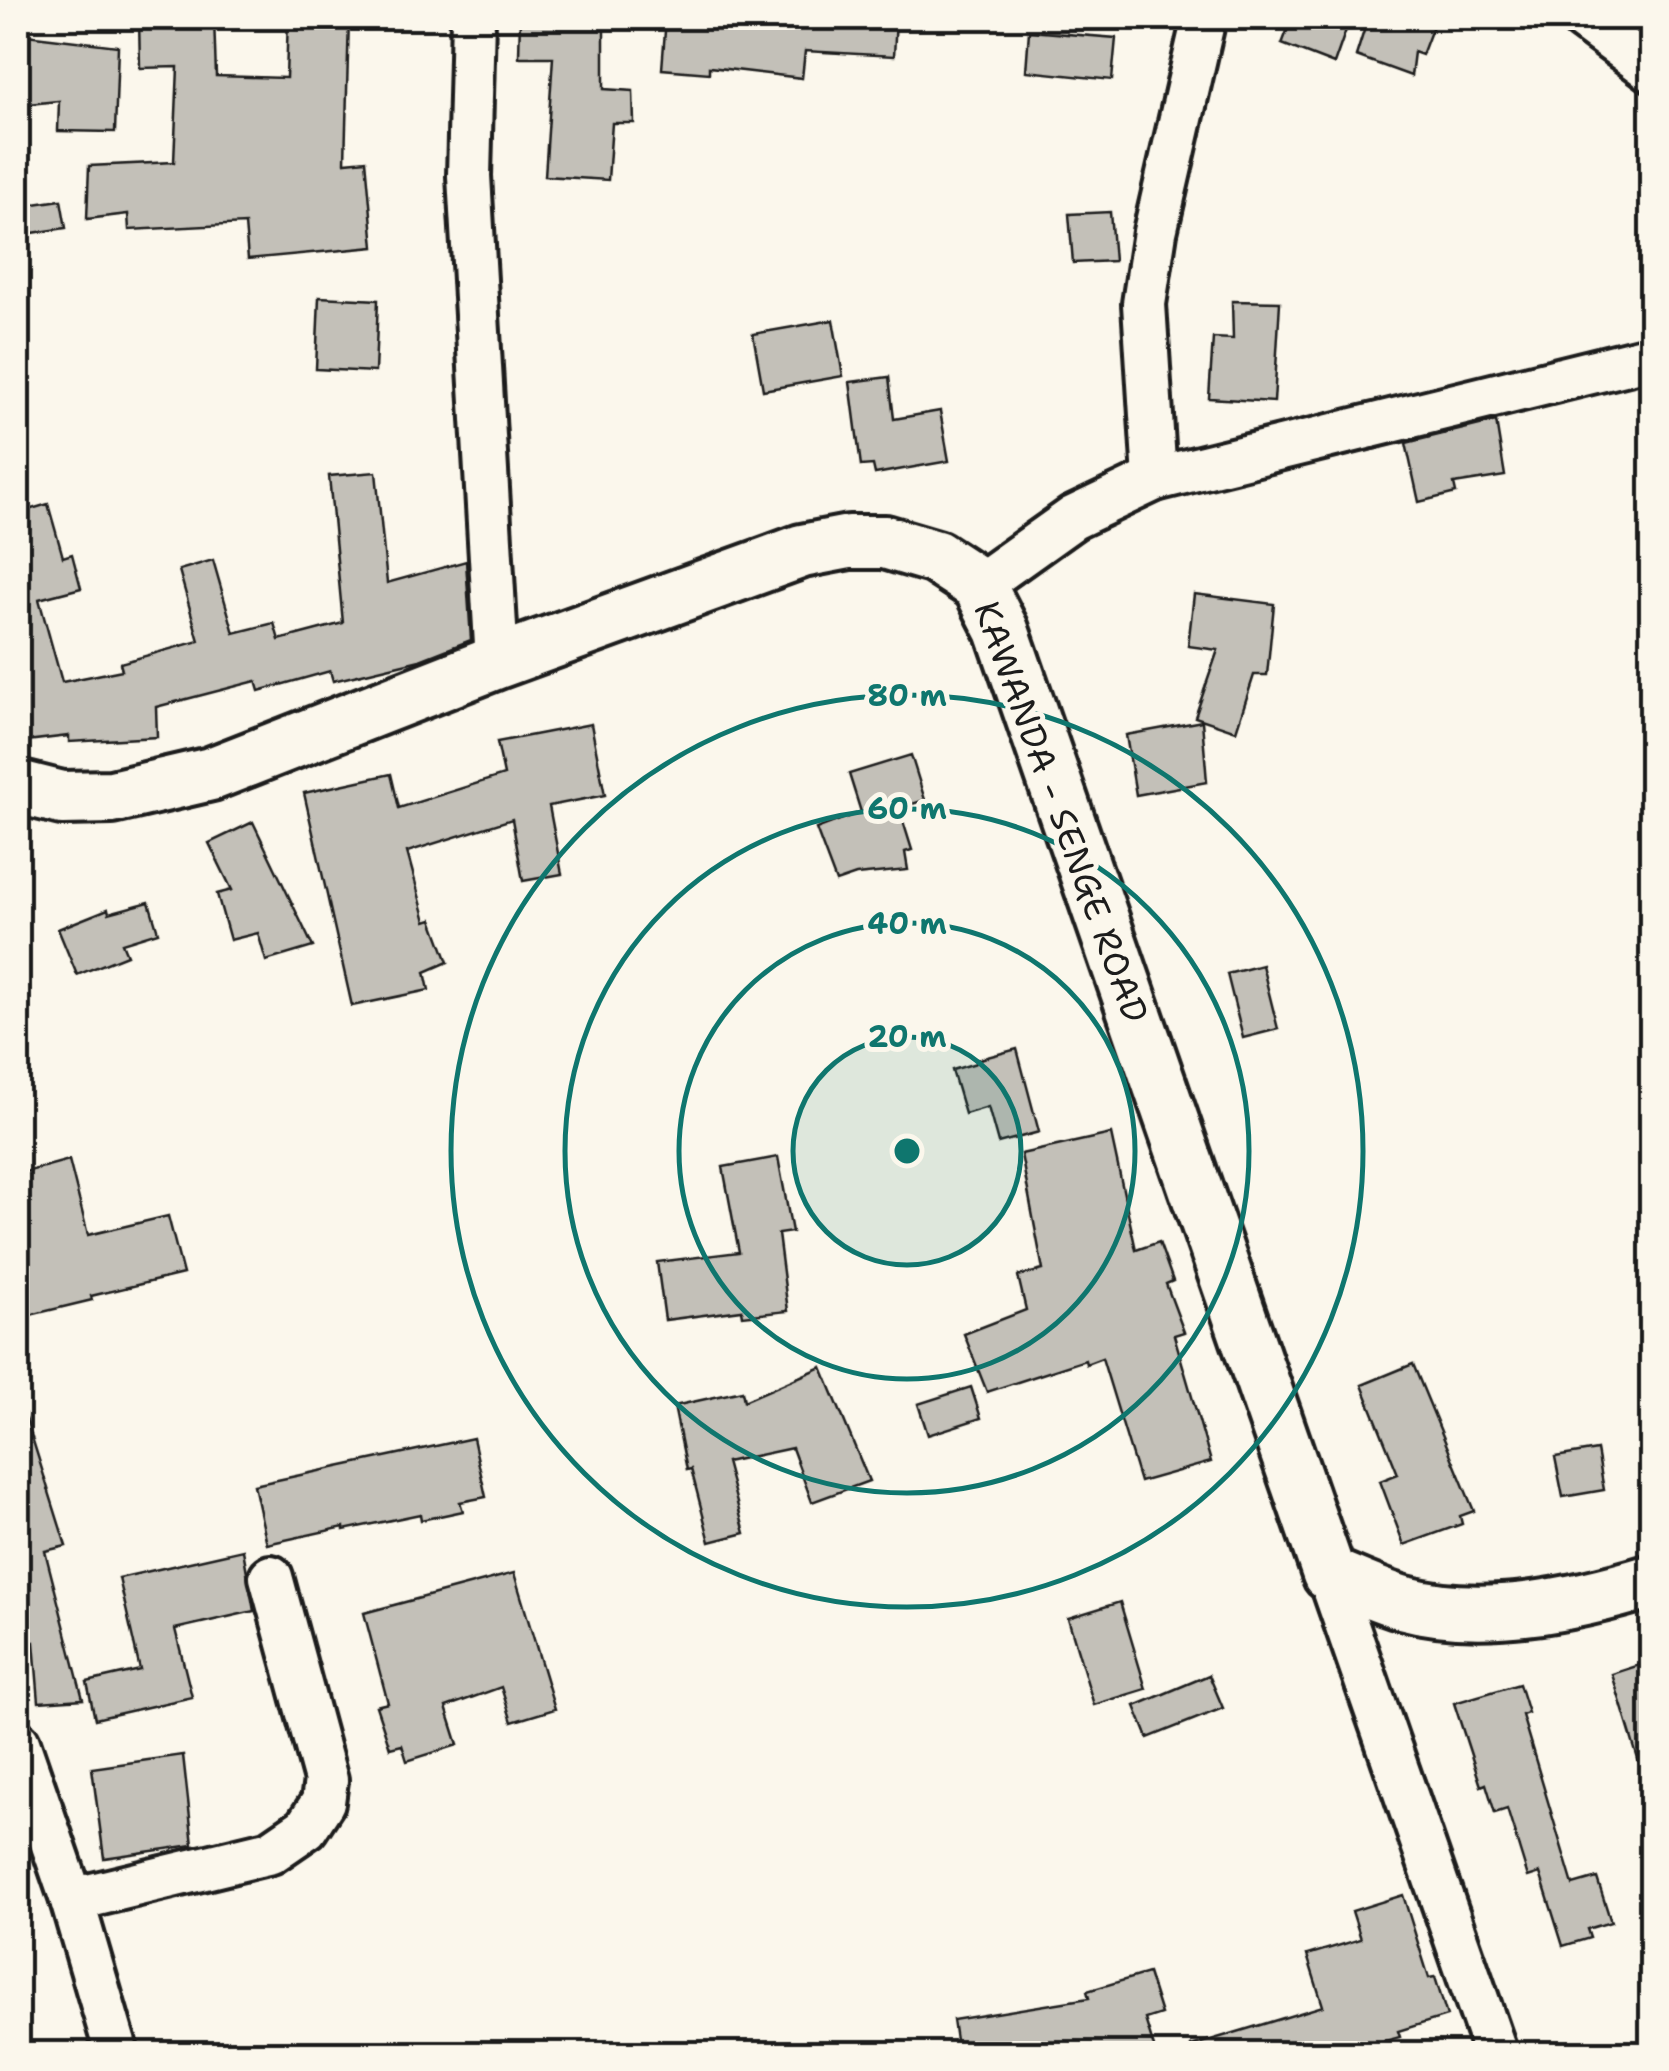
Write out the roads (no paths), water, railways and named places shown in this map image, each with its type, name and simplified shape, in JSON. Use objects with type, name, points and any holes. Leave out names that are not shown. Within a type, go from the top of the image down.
[{"type":"street","points":[[473,18],[469,176],[497,662]]},
{"type":"street","points":[[1155,478],[1144,304],[1155,232],[1204,18]]},
{"type":"street","points":[[1582,18],[1652,70]]},
{"type":"street","points":[[979,585],[1073,518],[1155,478],[1652,357]]},
{"type":"street","name":"KAWANDA - SENGE ROAD","points":[[18,787],[62,798],[112,797],[211,774],[497,662],[802,551],[848,542],[885,542],[936,557],[979,585],[1002,630],[1329,1574]]},
{"type":"street","points":[[1329,1574],[1402,1602],[1480,1612],[1584,1601],[1652,1581]]},
{"type":"street","points":[[1329,1574],[1492,2052]]},
{"type":"street","points":[[72,1900],[271,1852],[306,1828],[323,1802],[326,1780],[271,1577]]},
{"type":"street","points":[[18,1743],[72,1900],[117,2054]]}]
